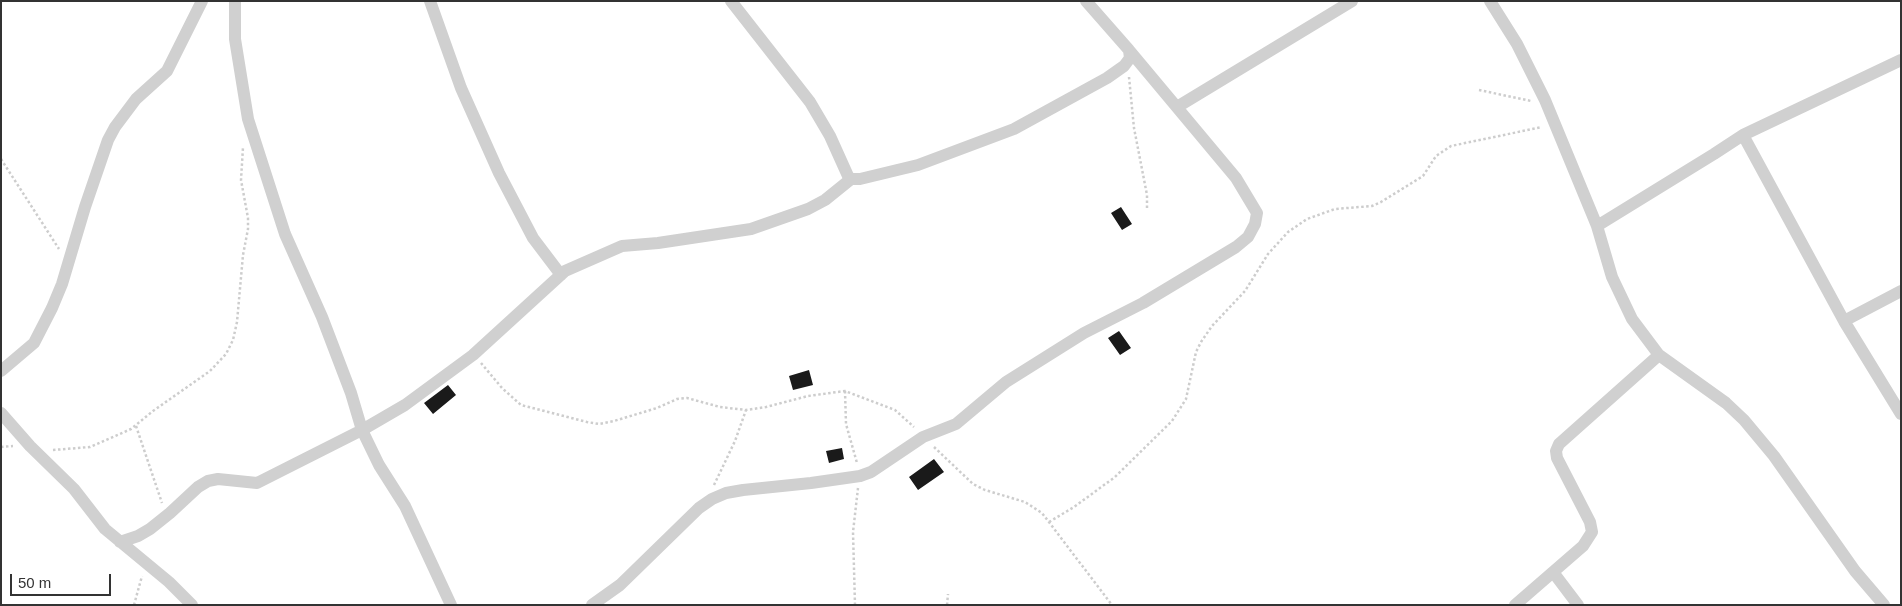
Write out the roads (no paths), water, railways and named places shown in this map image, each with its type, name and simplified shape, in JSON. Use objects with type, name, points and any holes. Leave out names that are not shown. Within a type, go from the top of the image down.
[{"type":"street","points":[[1,371],[27,350],[38,336],[52,308],[108,140],[129,107],[165,74],[170,67],[202,1]]},
{"type":"street","points":[[235,1],[235,39],[248,118],[285,234],[322,317],[351,393],[362,430],[379,465],[405,506],[451,605]]},
{"type":"street","points":[[430,1],[461,88],[499,173],[533,238],[561,275]]},
{"type":"street","points":[[731,1],[810,102],[830,136],[851,179]]},
{"type":"street","points":[[592,605],[620,585],[705,503],[726,493],[860,476],[880,467],[924,437],[956,424],[1006,382],[1084,332],[1143,303],[1236,247],[1248,237],[1255,224],[1257,214],[1236,178],[1086,1]]},
{"type":"street","points":[[1177,107],[1352,1]]},
{"type":"street","points":[[1490,1],[1516,44],[1545,100],[1596,226],[1620,296],[1632,318],[1660,356],[1726,403],[1744,420],[1774,456],[1855,571],[1884,605]]},
{"type":"street","points":[[120,542],[145,532],[198,487],[212,479],[256,483],[362,430],[405,405],[473,355],[565,272],[622,246],[658,244],[752,229],[813,207],[851,179],[870,178],[918,165],[1014,129],[1107,78],[1128,63],[1130,58],[1129,50]]},
{"type":"street","points":[[1596,226],[1743,135],[1901,60]]},
{"type":"street","points":[[1743,135],[1844,321],[1901,414]]},
{"type":"street","points":[[1844,321],[1901,291]]},
{"type":"street","points":[[1514,605],[1583,546],[1592,532],[1590,522],[1557,458],[1556,451],[1559,444],[1660,356]]},
{"type":"street","points":[[1,413],[37,453],[74,489],[105,529],[192,605]]},
{"type":"street","points":[[1553,572],[1578,605]]}]
